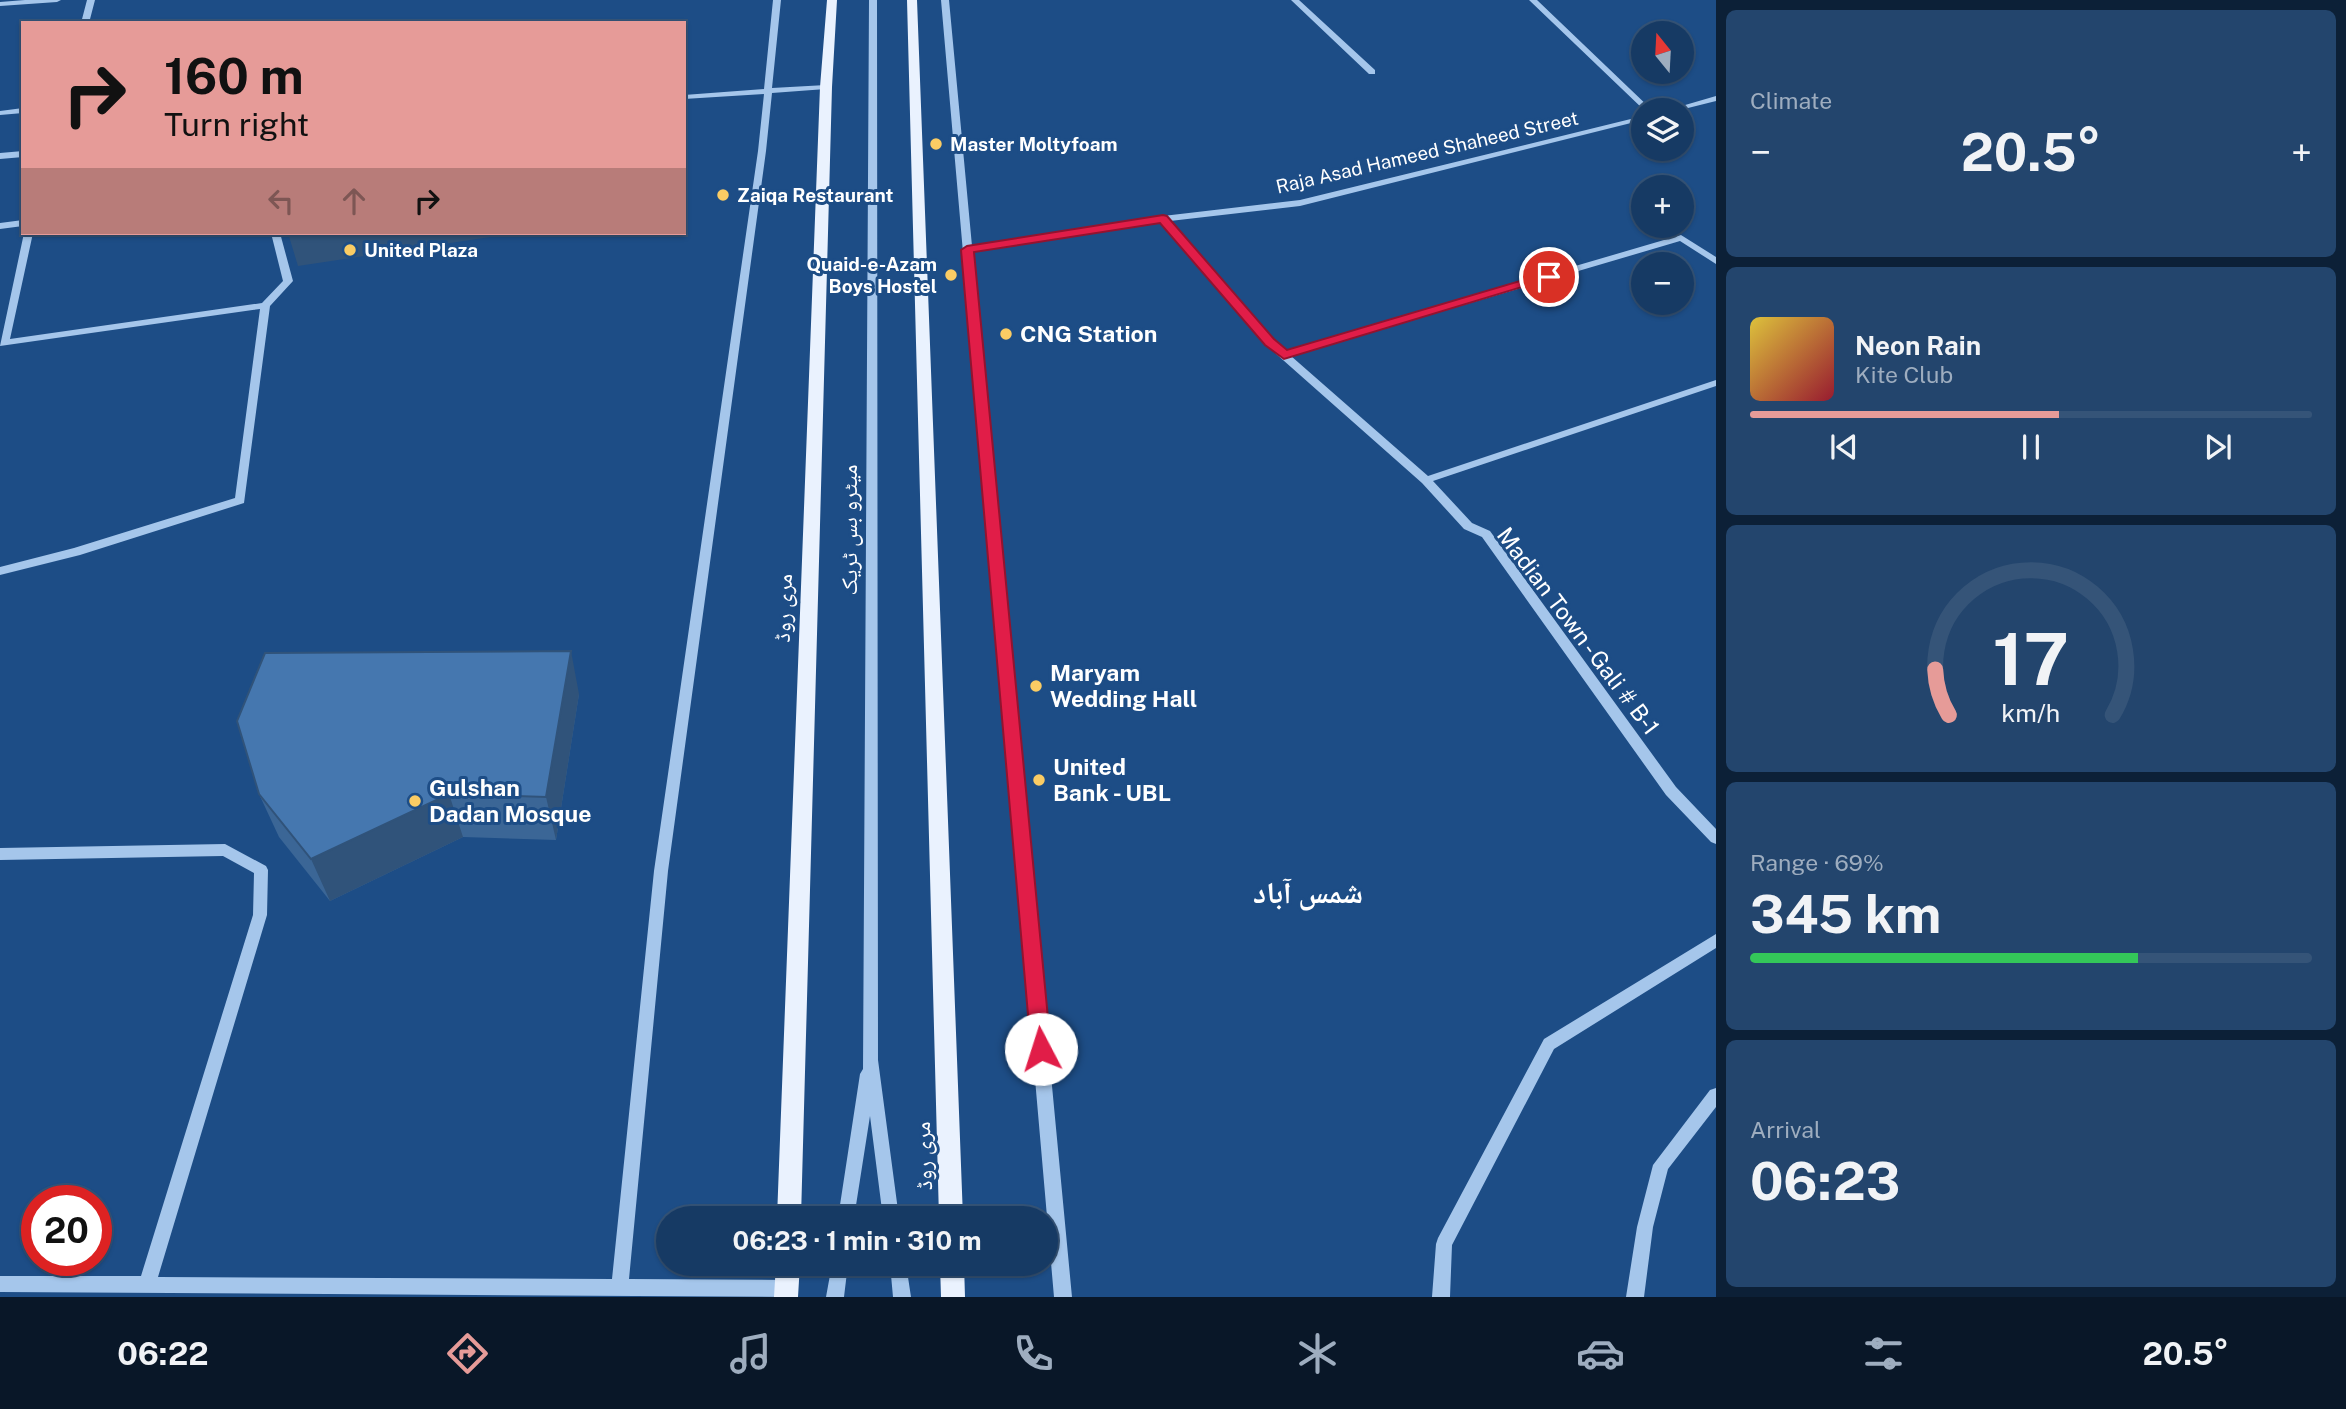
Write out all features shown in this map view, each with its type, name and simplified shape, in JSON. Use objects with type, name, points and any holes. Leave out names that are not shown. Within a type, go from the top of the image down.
[{"type":"main road","name":"مری روڈ","points":[[789,1206],[832,0]]},
{"type":"main road","name":"مری روڈ","points":[[912,0],[951,1206]]},
{"type":"main road","points":[[952,1276],[953,1297]]},
{"type":"street","points":[[0,4],[57,0]]},
{"type":"street","points":[[86,21],[91,0]]},
{"type":"street","points":[[619,1292],[661,871],[770,91],[777,0]]},
{"type":"street","name":"میٹرو بس ٹریک","points":[[873,0],[870,1060],[889,1206]]},
{"type":"street","points":[[945,0],[1063,1297]]},
{"type":"street","points":[[1295,0],[1372,72]]},
{"type":"street","points":[[1533,0],[1635,98]]},
{"type":"street","points":[[686,97],[827,87]]},
{"type":"street","points":[[1694,104],[1716,99]]},
{"type":"street","points":[[0,113],[21,110]]},
{"type":"street","name":"Raja Asad Hameed Shaheed Street","points":[[967,250],[1163,219],[1300,203],[1631,121]]},
{"type":"street","points":[[0,156],[21,154]]},
{"type":"street","name":"Madian Town - Gali # B-1","points":[[1163,219],[1269,342],[1426,481],[1468,526],[1486,534],[1671,791],[1716,838]]},
{"type":"street","points":[[0,226],[21,223]]},
{"type":"street","points":[[28,235],[2,343],[265,305]]},
{"type":"street","points":[[0,571],[76,552],[240,500],[265,305],[288,281],[276,235]]},
{"type":"street","points":[[1284,355],[1681,238],[1716,261]]},
{"type":"street","points":[[1704,253],[1716,249]]},
{"type":"street","points":[[1426,481],[1716,383]]},
{"type":"street","points":[[0,854],[225,850],[261,870],[260,915],[147,1285]]},
{"type":"street","points":[[1441,1297],[1444,1244],[1549,1044],[1716,940]]},
{"type":"street","name":"میٹرو بس ٹریک","points":[[848,1206],[870,1060]]},
{"type":"street","points":[[1635,1297],[1645,1227],[1661,1165],[1716,1096]]},
{"type":"street","points":[[835,1297],[838,1276]]},
{"type":"street","points":[[899,1276],[902,1297]]},
{"type":"street","points":[[0,1284],[464,1292],[786,1293]]},
{"type":"building","name":"Gulshan Dadan Mosque","points":[[571,651],[546,797],[449,794],[311,859],[259,794],[237,721],[265,653]]},
{"type":"place","name":"Master Moltyfoam","points":[[936,144]]},
{"type":"place","name":"Zaiqa Restaurant","points":[[723,195]]},
{"type":"place","name":"United Plaza","points":[[350,250]]},
{"type":"place","name":"Quaid-e-Azam Boys Hostel","points":[[951,275]]},
{"type":"place","name":"CNG Station","points":[[1006,334]]},
{"type":"place","name":"Maryam Wedding Hall","points":[[1036,686]]},
{"type":"place","name":"United Bank - UBL","points":[[1039,780]]},
{"type":"place","name":"Gulshan Dadan Mosque","points":[[415,801]]},
{"type":"district","name":"شمس آباد","points":[[1308,893]]},
{"type":"route","points":[[1041,1049],[967,250],[1163,219],[1269,342],[1284,355],[1549,277]]}]
